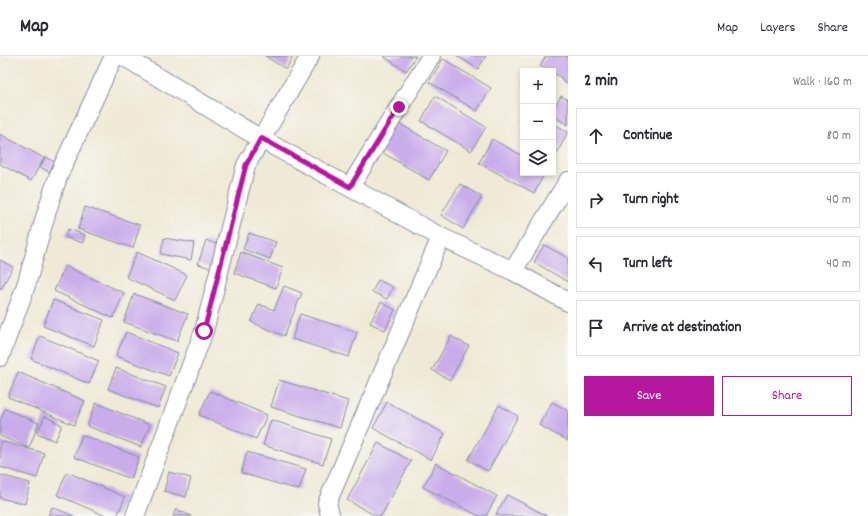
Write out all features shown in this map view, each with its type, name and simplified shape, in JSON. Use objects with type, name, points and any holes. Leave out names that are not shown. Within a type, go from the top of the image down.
[{"type":"street","points":[[0,356],[27,281],[53,190],[114,56]]},
{"type":"street","points":[[123,56],[261,138],[441,237],[513,271],[568,302]]},
{"type":"street","points":[[135,516],[204,331],[246,165],[310,56]]},
{"type":"street","points":[[350,187],[431,56]]},
{"type":"street","points":[[513,271],[568,181]]},
{"type":"street","points":[[331,516],[327,503],[441,237]]},
{"type":"building","points":[[265,56],[293,56],[286,69]]},
{"type":"building","points":[[383,56],[416,56],[406,71]]},
{"type":"building","points":[[457,56],[486,56],[478,69]]},
{"type":"building","points":[[546,56],[568,57],[568,84],[556,75],[556,68],[544,68],[540,66]]},
{"type":"building","points":[[443,59],[491,88],[477,111],[429,82]]},
{"type":"building","points":[[435,96],[486,127],[471,151],[421,121]]},
{"type":"building","points":[[561,96],[568,100],[568,125],[556,118],[556,105]]},
{"type":"building","points":[[395,121],[446,151],[429,180],[378,150]]},
{"type":"building","points":[[556,125],[568,132],[556,155]]},
{"type":"building","points":[[0,134],[44,158],[31,181],[0,164]]},
{"type":"building","points":[[492,139],[520,154],[520,176],[543,176],[534,193],[479,163]]},
{"type":"building","points":[[46,157],[55,162],[49,172],[40,167]]},
{"type":"building","points":[[460,184],[482,197],[463,229],[441,215]]},
{"type":"building","points":[[85,207],[140,225],[133,248],[78,229]]},
{"type":"building","points":[[68,229],[85,235],[83,243],[65,237]]},
{"type":"building","points":[[249,233],[276,242],[270,259],[243,249]]},
{"type":"building","points":[[164,238],[194,243],[191,260],[161,254]]},
{"type":"building","points":[[206,240],[218,245],[211,268],[198,264]]},
{"type":"building","points":[[544,245],[568,258],[568,282],[534,262]]},
{"type":"building","points":[[137,252],[187,275],[175,300],[126,277]]},
{"type":"building","points":[[241,252],[283,268],[276,288],[234,273]]},
{"type":"building","points":[[0,260],[13,267],[1,289],[0,288]]},
{"type":"building","points":[[65,266],[124,293],[113,318],[54,291]]},
{"type":"building","points":[[378,280],[393,287],[387,299],[372,292]]},
{"type":"building","points":[[284,286],[302,293],[284,336],[251,322],[259,304],[274,310]]},
{"type":"building","points":[[134,294],[188,314],[177,341],[124,322]]},
{"type":"building","points":[[53,300],[104,320],[94,346],[43,326]]},
{"type":"building","points":[[381,302],[395,310],[385,330],[370,323]]},
{"type":"building","points":[[300,314],[357,332],[349,357],[292,339]]},
{"type":"building","points":[[126,332],[178,353],[169,376],[116,356]]},
{"type":"building","points":[[40,336],[99,361],[89,384],[31,359]]},
{"type":"building","points":[[451,336],[469,346],[450,380],[432,370]]},
{"type":"building","points":[[116,368],[166,387],[158,408],[108,389]]},
{"type":"building","points":[[18,372],[85,401],[74,425],[8,397]]},
{"type":"building","points":[[279,380],[348,401],[340,428],[271,407]]},
{"type":"building","points":[[210,391],[267,415],[256,439],[199,415]]},
{"type":"building","points":[[387,402],[445,434],[431,460],[373,428]]},
{"type":"building","points":[[552,402],[568,411],[568,441],[539,425]]},
{"type":"building","points":[[96,403],[150,425],[141,447],[87,426]]},
{"type":"building","points":[[499,405],[518,416],[488,471],[468,460]]},
{"type":"building","points":[[5,409],[39,423],[29,448],[0,436],[0,421]]},
{"type":"building","points":[[45,416],[62,425],[55,441],[37,433]]},
{"type":"building","points":[[271,420],[331,439],[323,464],[263,445]]},
{"type":"building","points":[[82,435],[139,457],[131,479],[74,457]]},
{"type":"building","points":[[0,441],[44,453],[37,478],[0,467]]},
{"type":"building","points":[[378,443],[411,461],[381,516],[376,516],[347,500]]},
{"type":"building","points":[[247,452],[306,469],[299,490],[241,473]]},
{"type":"building","points":[[436,463],[497,496],[486,516],[479,516],[423,487]]},
{"type":"building","points":[[67,472],[125,497],[117,516],[106,516],[57,495]]},
{"type":"building","points":[[169,472],[191,478],[186,497],[164,491]]},
{"type":"building","points":[[0,475],[30,483],[25,504],[0,498]]},
{"type":"building","points":[[507,495],[547,516],[500,516],[496,514]]},
{"type":"building","points":[[52,507],[74,516],[48,516]]},
{"type":"building","points":[[176,509],[191,516],[173,516]]},
{"type":"route","points":[[204,331],[246,165],[261,138],[350,187],[399,107]]}]
